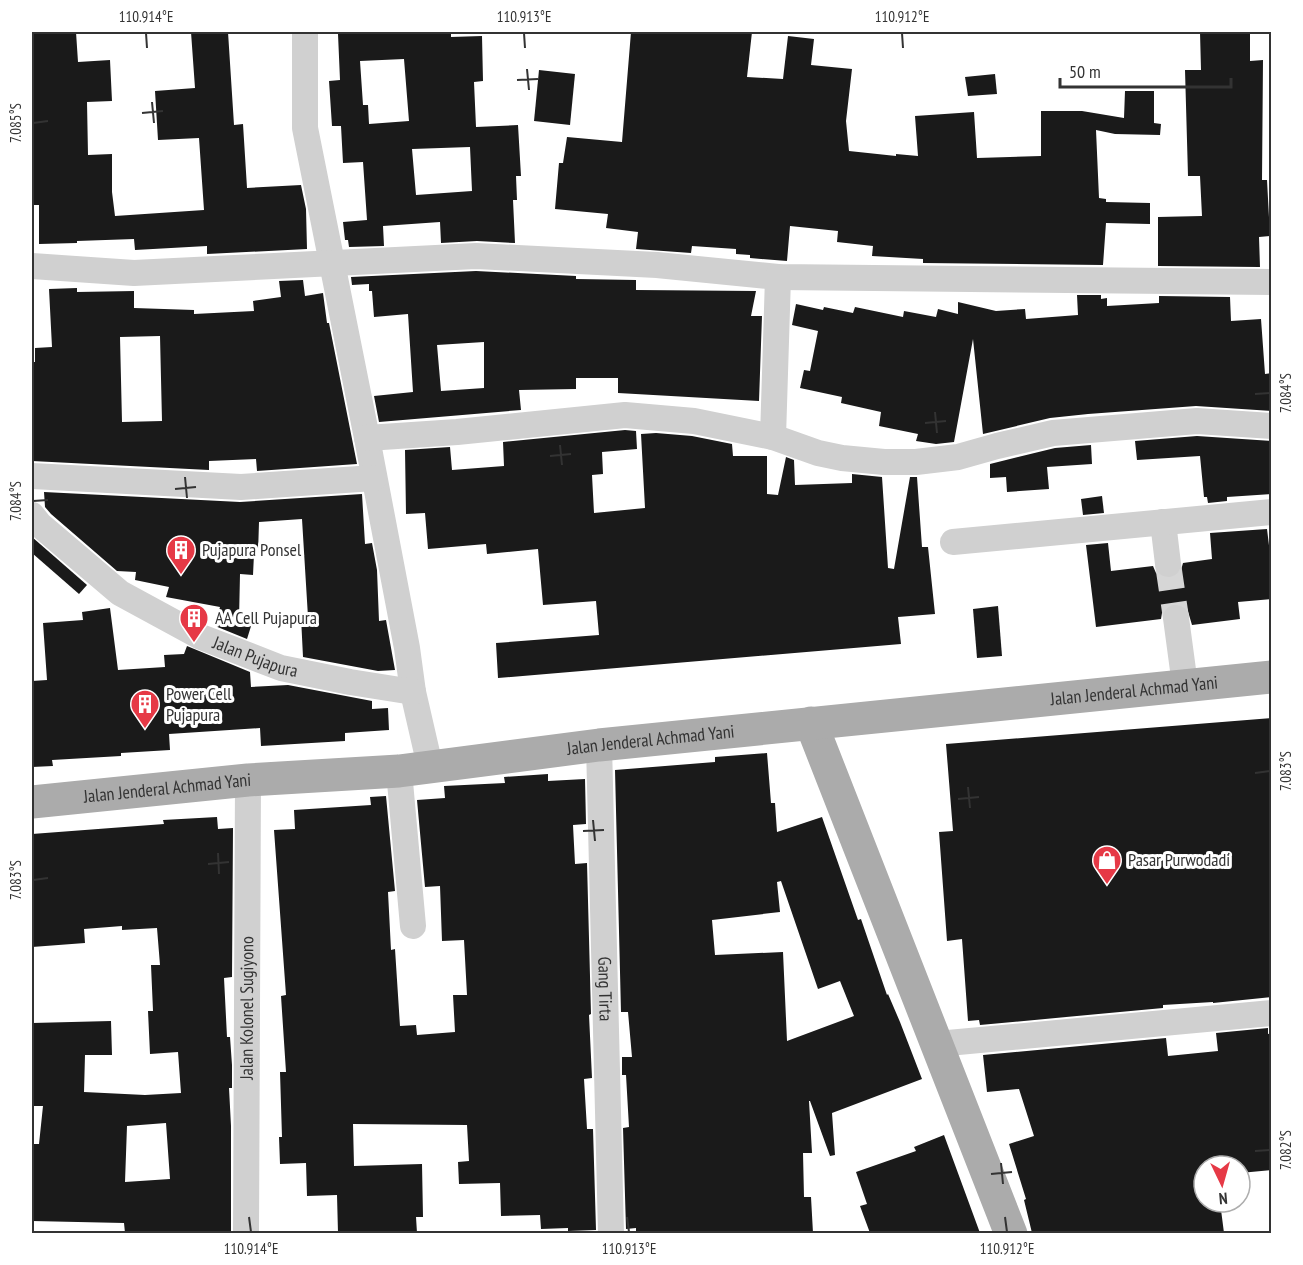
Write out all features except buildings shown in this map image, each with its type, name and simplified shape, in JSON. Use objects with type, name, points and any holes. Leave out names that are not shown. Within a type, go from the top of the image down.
[{"type":"main road","name":"Jalan Jenderal Achmad Yani","points":[[32,802],[248,780],[415,768],[599,745],[1272,677]]},
{"type":"main road","points":[[811,723],[1011,1233]]},
{"type":"street","points":[[305,32],[305,128],[367,438],[405,637],[413,692],[415,768],[413,926]]},
{"type":"street","points":[[32,266],[134,273],[476,256],[657,265],[778,277],[1272,282]]},
{"type":"street","points":[[773,437],[778,277]]},
{"type":"street","points":[[367,438],[457,432],[625,415],[694,421],[773,437],[818,453],[842,458],[916,462],[958,457],[1053,433],[1197,421],[1272,426]]},
{"type":"street","points":[[32,476],[242,487],[374,478]]},
{"type":"street","points":[[953,542],[1272,512]]},
{"type":"street","name":"Jalan Pujapura","points":[[32,515],[40,525],[120,593],[201,637],[281,668],[413,692]]},
{"type":"street","points":[[1163,522],[1168,564]]},
{"type":"street","points":[[1176,618],[1185,685]]},
{"type":"street","name":"Gang Tirta","points":[[599,745],[611,1233]]},
{"type":"street","name":"Jalan Kolonel Sugiyono","points":[[246,1233],[248,780]]},
{"type":"street","points":[[937,1044],[1272,1013]]},
{"type":"tunnel","points":[[1168,564],[1176,618]]},
{"type":"place","name":"Pujapura Ponsel","points":[[181,576]]},
{"type":"place","name":"AA Cell Pujapura","points":[[194,644]]},
{"type":"place","name":"Power Cell Pujapura","points":[[145,730]]},
{"type":"place","name":"Pasar Purwodadi","points":[[1107,886]]}]
